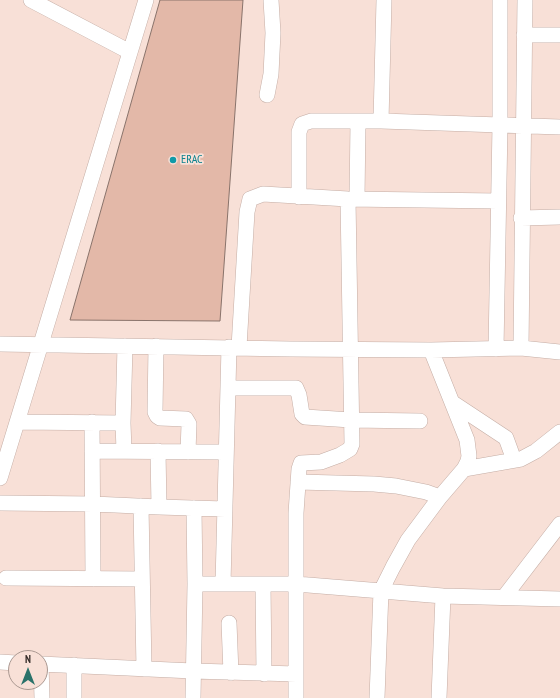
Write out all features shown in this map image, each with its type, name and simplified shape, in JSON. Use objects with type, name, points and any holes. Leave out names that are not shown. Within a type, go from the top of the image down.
[{"type":"street","points":[[31,0],[130,52]]},
{"type":"street","points":[[0,478],[146,0]]},
{"type":"street","points":[[267,95],[272,67],[273,33],[271,0]]},
{"type":"street","points":[[381,121],[384,0]]},
{"type":"street","points":[[496,349],[500,125],[500,0]]},
{"type":"street","points":[[520,348],[525,0]]},
{"type":"street","points":[[524,35],[560,35]]},
{"type":"street","points":[[300,197],[299,132],[302,124],[311,121],[381,121],[560,127]]},
{"type":"street","points":[[296,698],[296,513],[298,469],[301,463],[327,460],[340,455],[350,449],[352,444],[350,348],[353,199],[358,122]]},
{"type":"street","points":[[224,584],[228,388],[234,347],[247,212],[250,200],[263,194],[353,199],[498,201]]},
{"type":"street","points":[[522,218],[560,217]]},
{"type":"street","points":[[0,344],[290,349],[350,348],[431,350],[520,348],[560,352]]},
{"type":"street","points":[[124,451],[125,346]]},
{"type":"street","points":[[156,346],[155,412],[160,418],[186,419],[189,424],[188,452]]},
{"type":"street","points":[[377,698],[381,591],[408,540],[464,468],[469,456],[467,440],[431,350]]},
{"type":"street","points":[[228,388],[296,388],[299,394],[302,416],[307,417],[351,420],[420,420]]},
{"type":"street","points":[[452,403],[506,438],[514,460]]},
{"type":"street","points":[[18,422],[124,422]]},
{"type":"street","points":[[92,422],[94,579]]},
{"type":"street","points":[[464,468],[528,457],[560,432]]},
{"type":"street","points":[[92,451],[226,452]]},
{"type":"street","points":[[158,452],[159,507]]},
{"type":"street","points":[[298,482],[396,486],[413,489],[440,497]]},
{"type":"street","points":[[0,503],[93,504],[225,509]]},
{"type":"street","points":[[141,506],[144,669]]},
{"type":"street","points":[[193,698],[195,584],[194,508]]},
{"type":"street","points":[[504,596],[560,524]]},
{"type":"street","points":[[6,578],[142,580]]},
{"type":"street","points":[[195,584],[296,584],[443,596],[557,595]]},
{"type":"street","points":[[263,584],[264,674]]},
{"type":"street","points":[[439,698],[443,596]]},
{"type":"street","points":[[229,623],[231,673]]},
{"type":"street","points":[[48,664],[231,673],[296,674]]},
{"type":"street","points":[[74,665],[74,698]]},
{"type":"building","name":"ERAC","points":[[160,0],[243,0],[220,321],[70,320]]},
{"type":"place","name":"ERAC","points":[[173,160]]}]
